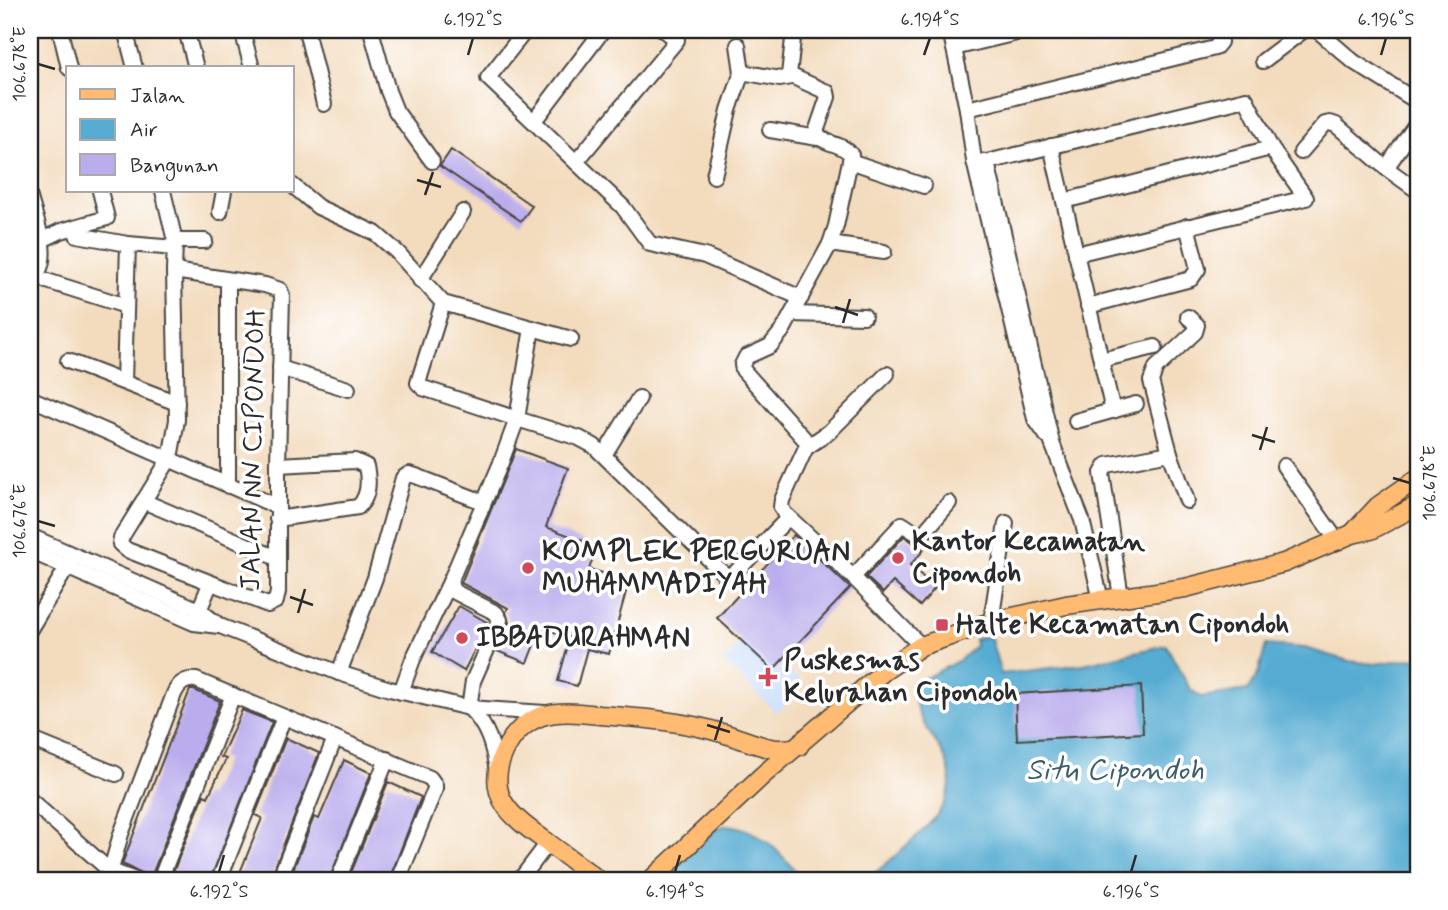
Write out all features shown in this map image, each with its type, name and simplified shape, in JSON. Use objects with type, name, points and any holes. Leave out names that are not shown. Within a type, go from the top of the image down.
[{"type":"main road","points":[[1345,538],[1378,506],[1418,478]]},
{"type":"main road","points":[[651,880],[763,775],[884,671],[922,646],[991,622],[1066,605],[1185,588],[1242,575],[1284,563],[1380,527],[1418,505]]},
{"type":"main road","points":[[598,880],[516,820],[507,810],[499,793],[498,779],[504,753],[518,732],[541,717],[560,713],[674,722],[783,750],[799,746]]},
{"type":"main road","points":[[763,775],[770,760],[765,746]]},
{"type":"main road","points":[[637,880],[673,858]]},
{"type":"street","points":[[60,30],[69,66]]},
{"type":"street","points":[[125,30],[134,66]]},
{"type":"street","points":[[186,30],[195,66]]},
{"type":"street","points":[[242,30],[251,66]]},
{"type":"street","points":[[306,30],[324,104]]},
{"type":"street","points":[[371,30],[396,111],[432,161]]},
{"type":"street","points":[[527,30],[488,78],[623,208],[650,244],[705,256],[801,298]]},
{"type":"street","points":[[534,121],[603,30]]},
{"type":"street","points":[[576,162],[677,40],[664,30]]},
{"type":"street","points":[[791,77],[788,72],[794,30]]},
{"type":"street","points":[[950,30],[967,109],[1052,443],[1083,520],[1101,600]]},
{"type":"street","points":[[954,48],[1027,30]]},
{"type":"street","points":[[967,109],[1215,48],[1220,42],[1218,30]]},
{"type":"street","points":[[1263,61],[1304,30]]},
{"type":"street","points":[[1317,30],[1354,62],[1418,102]]},
{"type":"street","points":[[714,176],[729,110],[742,72],[737,45]]},
{"type":"street","points":[[742,72],[780,79],[791,77],[828,93],[816,130],[818,138]]},
{"type":"street","points":[[981,162],[1246,99],[1271,148],[1306,198],[1076,254]]},
{"type":"street","points":[[1386,168],[1418,122]]},
{"type":"street","points":[[1301,152],[1325,124],[1330,123],[1418,191]]},
{"type":"street","points":[[770,130],[818,138],[850,152],[830,244],[773,344],[747,357],[742,365],[743,370],[807,441],[807,447],[782,500],[782,510],[922,646]]},
{"type":"street","points":[[1051,146],[1113,411]]},
{"type":"street","points":[[1064,201],[1271,148]]},
{"type":"street","points":[[850,161],[924,186]]},
{"type":"street","points":[[294,187],[318,207],[375,233],[397,252],[443,303],[571,339]]},
{"type":"street","points":[[40,241],[61,231],[107,218],[100,192]]},
{"type":"street","points":[[163,192],[175,244],[175,433],[170,458],[121,538],[121,546],[210,584],[197,616]]},
{"type":"street","points":[[220,212],[224,192]]},
{"type":"street","points":[[30,198],[43,256],[37,280],[126,306]]},
{"type":"street","points":[[421,280],[463,212]]},
{"type":"street","points":[[1088,306],[1191,279],[1198,269],[1187,226]]},
{"type":"street","points":[[77,235],[128,244],[205,241]]},
{"type":"street","points":[[124,382],[128,244]]},
{"type":"street","points":[[830,244],[884,252]]},
{"type":"street","points":[[174,271],[228,281],[228,486]]},
{"type":"street","name":"JALAN NN CIPONDOH","points":[[210,584],[261,604],[272,604],[276,601],[278,592],[282,295],[280,290],[265,285],[228,281]]},
{"type":"street","points":[[443,303],[418,383],[423,388],[579,438],[604,455],[727,576],[734,574],[788,518]]},
{"type":"street","points":[[792,314],[864,316]]},
{"type":"street","points":[[1187,501],[1170,453],[1151,380],[1156,368],[1195,332],[1196,326],[1188,317]]},
{"type":"street","points":[[401,692],[500,465],[517,419],[532,328]]},
{"type":"street","points":[[1101,360],[1154,346]]},
{"type":"street","points":[[68,361],[177,403]]},
{"type":"street","points":[[280,369],[348,389]]},
{"type":"street","points":[[807,447],[829,432],[887,374]]},
{"type":"street","points":[[30,398],[170,458],[278,513],[358,507],[365,500],[368,481],[366,466],[355,461],[278,465]]},
{"type":"street","points":[[604,455],[639,398]]},
{"type":"street","points":[[1076,421],[1136,404]]},
{"type":"street","points":[[1121,597],[1102,473],[1107,465],[1170,453]]},
{"type":"street","points":[[1284,466],[1345,538]]},
{"type":"street","points":[[343,664],[375,578],[403,478],[409,474],[416,476],[483,502]]},
{"type":"street","points":[[143,501],[277,558]]},
{"type":"street","points":[[853,577],[902,524],[921,536],[949,503]]},
{"type":"street","points":[[991,622],[1006,523]]},
{"type":"street","points":[[30,536],[68,566]]},
{"type":"street","points":[[30,551],[220,626],[343,664],[401,692],[470,708],[516,713],[560,713]]},
{"type":"street","points":[[30,629],[68,566]]},
{"type":"street","points":[[450,582],[453,591],[496,613],[500,620],[473,681],[470,708],[488,733],[498,779]]},
{"type":"street","points":[[108,875],[177,688],[182,681],[196,680],[424,775],[435,785],[433,796],[398,880]]},
{"type":"street","points":[[160,880],[233,695]]},
{"type":"street","points":[[219,880],[284,717]]},
{"type":"street","points":[[279,880],[335,738]]},
{"type":"street","points":[[30,739],[116,774]]},
{"type":"street","points":[[338,880],[387,760]]},
{"type":"street","points":[[30,800],[108,875],[135,880]]},
{"type":"street","points":[[520,880],[548,843]]},
{"type":"shaded area","name":"Puskesmas Kelurahan Cipondoh","points":[[742,641],[773,670],[781,662],[804,684],[777,713],[723,662]]},
{"type":"water","name":"Situ Cipondoh","points":[[990,636],[1001,674],[1084,664],[1166,645],[1190,689],[1201,697],[1248,690],[1258,674],[1266,645],[1305,648],[1349,661],[1374,664],[1418,658],[1418,880],[865,880],[928,826],[944,804],[948,793],[948,767],[918,711],[915,702],[916,683],[960,660],[975,646],[975,639]]},
{"type":"water","points":[[727,825],[750,831],[770,844],[803,880],[663,880],[718,828]]},
{"type":"building","points":[[451,150],[532,206],[521,221],[440,166]]},
{"type":"building","name":"KOMPLEK PERGURUAN MUHAMMADIYAH","points":[[516,449],[568,468],[546,527],[597,546],[589,569],[629,581],[609,654],[587,649],[577,686],[558,681],[570,638],[541,627],[527,663],[497,651],[509,623],[506,612],[508,608],[461,583]]},
{"type":"building","points":[[794,535],[850,588],[773,670],[717,618]]},
{"type":"building","name":"Kantor Kecamatan Cipondoh","points":[[904,536],[924,550],[910,565],[935,588],[920,606],[893,582],[883,593],[866,577]]},
{"type":"building","name":"IBBADURAHMAN","points":[[459,606],[488,623],[464,671],[432,652]]},
{"type":"building","points":[[1141,686],[1143,733],[1017,740],[1015,694]]},
{"type":"building","points":[[190,690],[220,701],[151,877],[122,864]]},
{"type":"building","points":[[242,710],[272,722],[210,880],[170,880],[204,795],[208,797],[226,759],[221,757]]},
{"type":"building","points":[[286,738],[319,753],[270,880],[257,876],[255,880],[237,880],[262,818],[255,815]]},
{"type":"building","points":[[344,760],[371,773],[329,880],[314,876],[312,880],[289,880],[314,817],[319,819]]},
{"type":"building","points":[[388,782],[421,797],[389,880],[348,880]]},
{"type":"place","name":"Kantor Kecamatan Cipondoh","points":[[898,558]]},
{"type":"place","name":"KOMPLEK PERGURUAN MUHAMMADIYAH","points":[[528,568]]},
{"type":"place","name":"Halte Kecamatan Cipondoh","points":[[942,625]]},
{"type":"place","name":"IBBADURAHMAN","points":[[462,638]]},
{"type":"place","name":"Puskesmas Kelurahan Cipondoh","points":[[768,677]]}]
